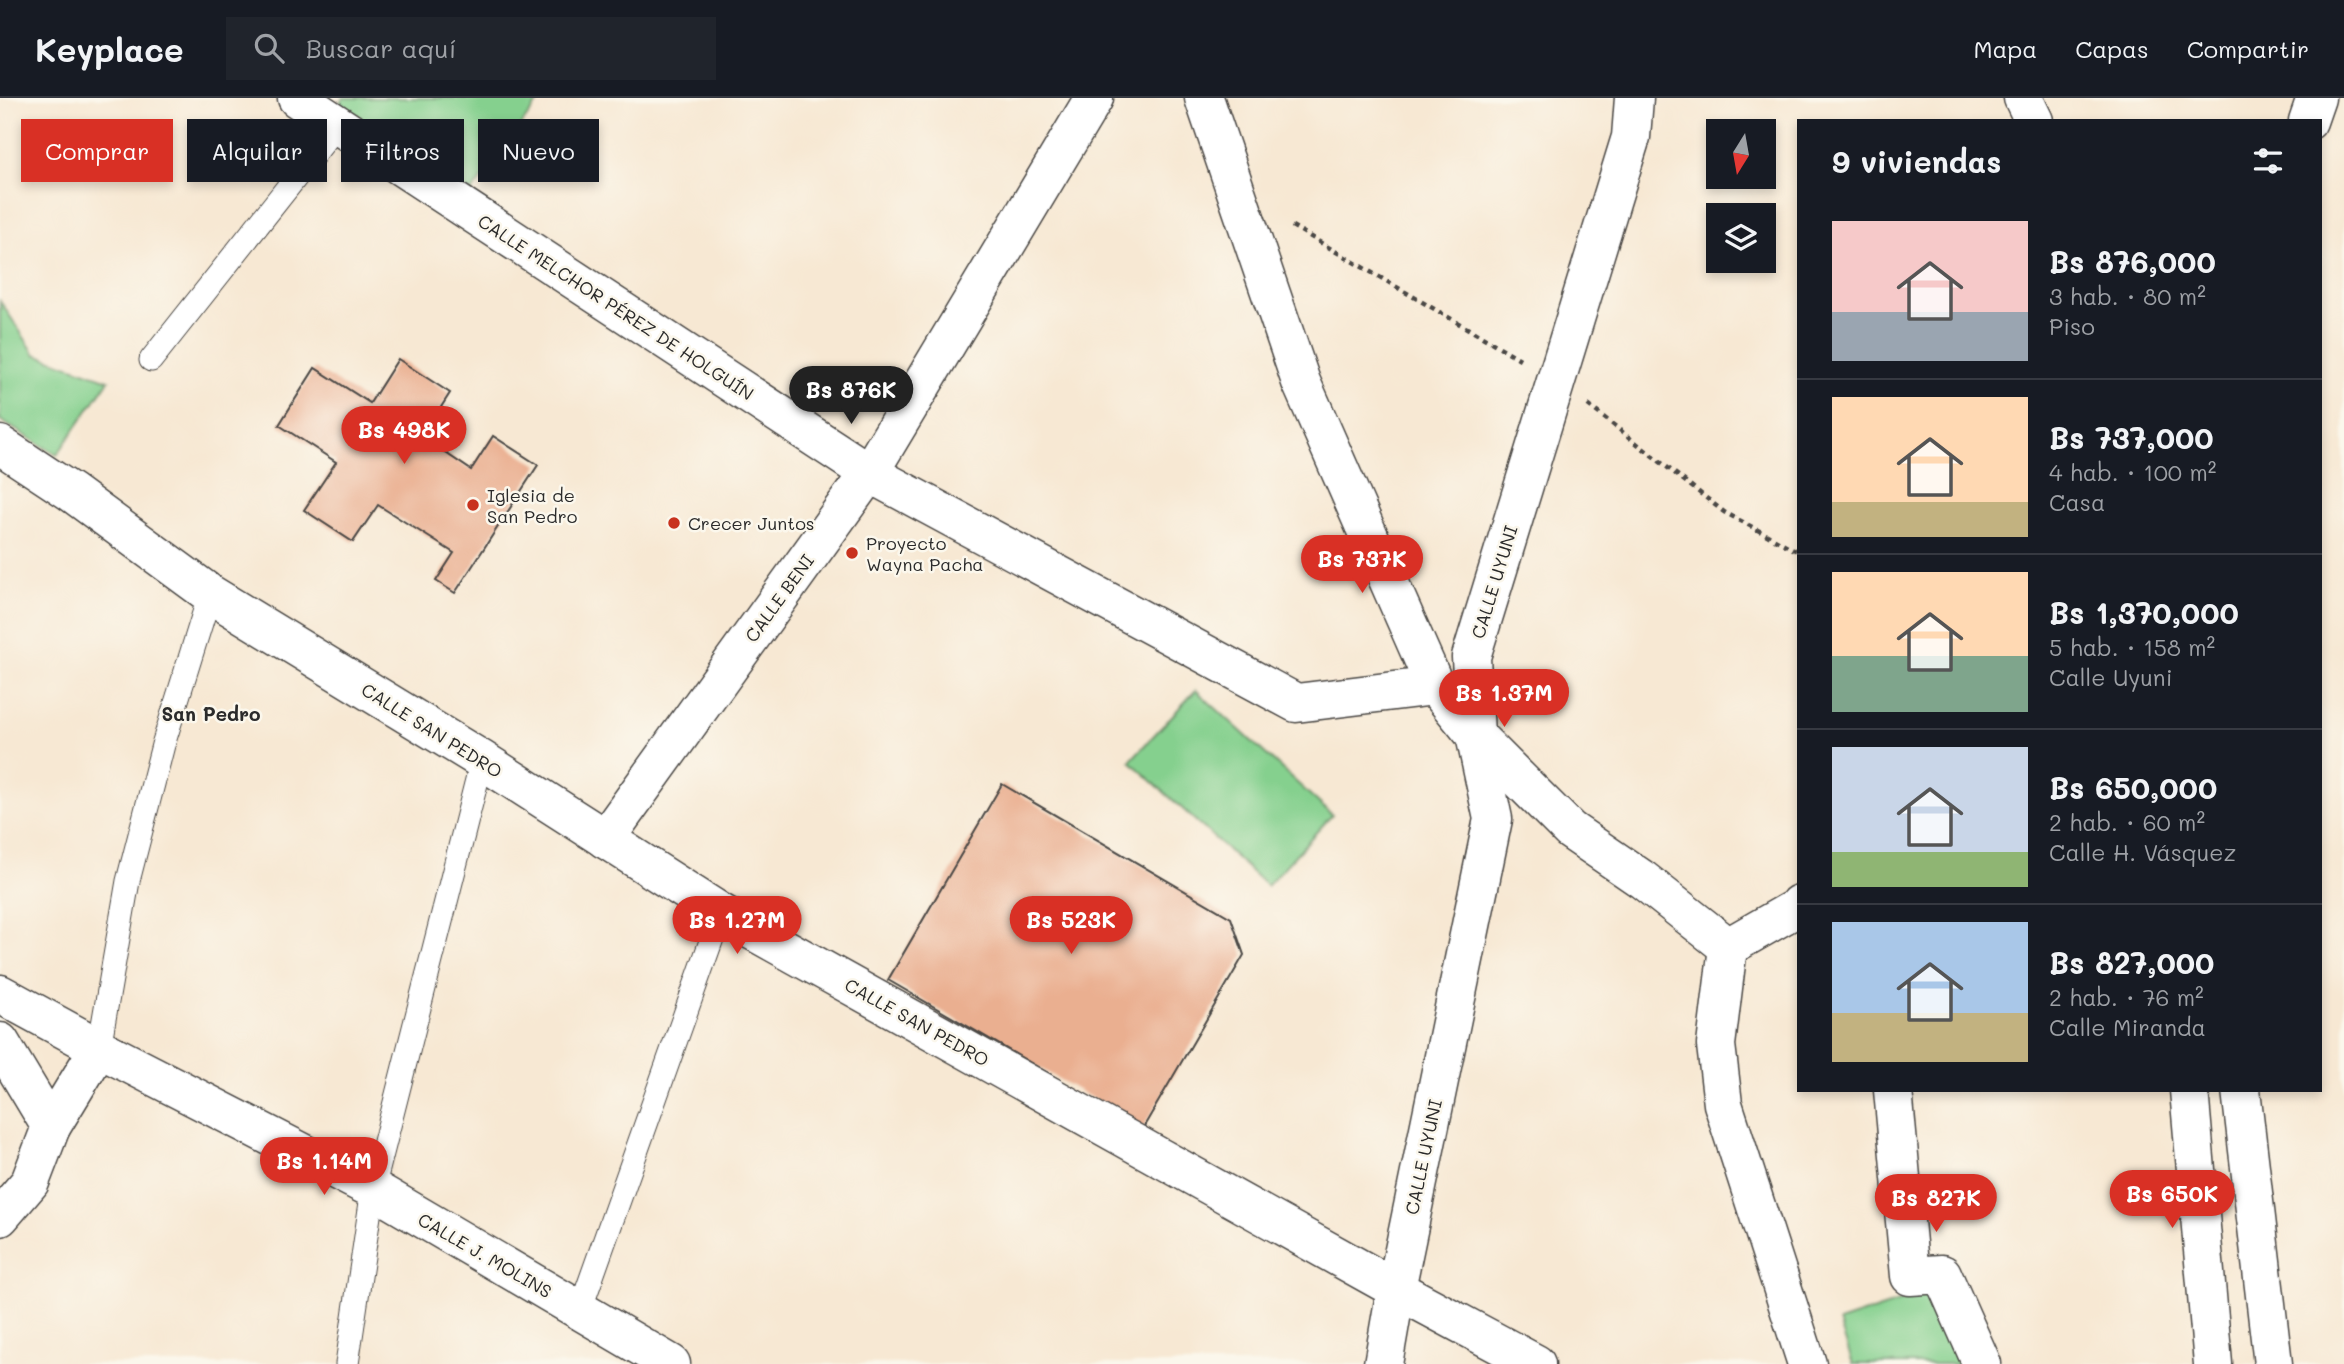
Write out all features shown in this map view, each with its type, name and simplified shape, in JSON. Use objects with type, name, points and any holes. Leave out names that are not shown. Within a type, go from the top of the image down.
[{"type":"street","name":"CALLE MELCHOR PÉREZ DE HOLGUÍN","points":[[297,98],[869,473],[1296,704],[1435,685]]},
{"type":"street","name":"CALLE BENI","points":[[605,839],[869,473],[1094,98]]},
{"type":"street","points":[[1204,98],[1301,382],[1435,685],[1475,736],[1570,830],[1643,880],[1728,947]]},
{"type":"street","name":"CALLE UYUNI","points":[[1383,1364],[1493,819],[1475,736],[1471,657],[1631,137],[1634,98]]},
{"type":"street","points":[[2021,119],[2022,98]]},
{"type":"street","points":[[2022,98],[2033,119]]},
{"type":"street","points":[[2309,119],[2316,98]]},
{"type":"street","name":"CALLE SAN PEDRO","points":[[0,445],[71,492],[210,594],[482,760],[721,913],[1396,1289],[1536,1364]]},
{"type":"street","points":[[1728,947],[1797,907]]},
{"type":"street","points":[[1728,947],[1716,1045],[1723,1104],[1807,1364]]},
{"type":"street","name":"CALLE J. MOLINS","points":[[0,994],[373,1189],[665,1362]]},
{"type":"street","points":[[0,1042],[51,1127]]},
{"type":"street","points":[[0,1217],[30,1182],[51,1127],[99,1048]]},
{"type":"street","points":[[1893,1092],[1910,1276],[1942,1274],[1982,1364]]},
{"type":"street","points":[[2189,1092],[2213,1364]]},
{"type":"street","points":[[2241,1092],[2273,1364]]},
{"type":"lane","points":[[151,360],[338,124]]},
{"type":"lane","points":[[99,1048],[128,881],[163,745],[210,594]]},
{"type":"lane","points":[[347,1364],[373,1189],[482,760]]},
{"type":"lane","points":[[580,1310],[721,913]]},
{"type":"green space","points":[[343,98],[541,98],[526,119],[478,119],[479,182],[471,193],[455,182],[464,182],[464,119],[361,119],[339,104]]},
{"type":"green space","points":[[0,301],[35,354],[109,380],[57,455],[0,420]]},
{"type":"green space","points":[[1196,690],[1332,815],[1267,886],[1130,761]]},
{"type":"green space","points":[[1934,1290],[1960,1364],[1853,1364],[1839,1322]]},
{"type":"building","points":[[398,359],[450,393],[422,437],[471,470],[493,436],[538,465],[455,593],[436,581],[454,553],[378,505],[353,542],[304,510],[336,462],[279,425],[315,368],[370,403]]},
{"type":"building","points":[[1002,784],[1231,918],[1244,955],[1143,1128],[888,980]]},
{"type":"place","name":"Iglesia de San Pedro","points":[[473,505]]},
{"type":"place","name":"Crecer Juntos","points":[[674,523]]},
{"type":"place","name":"Proyecto Wayna Pacha","points":[[852,553]]},
{"type":"district","name":"San Pedro","points":[[211,713]]}]
